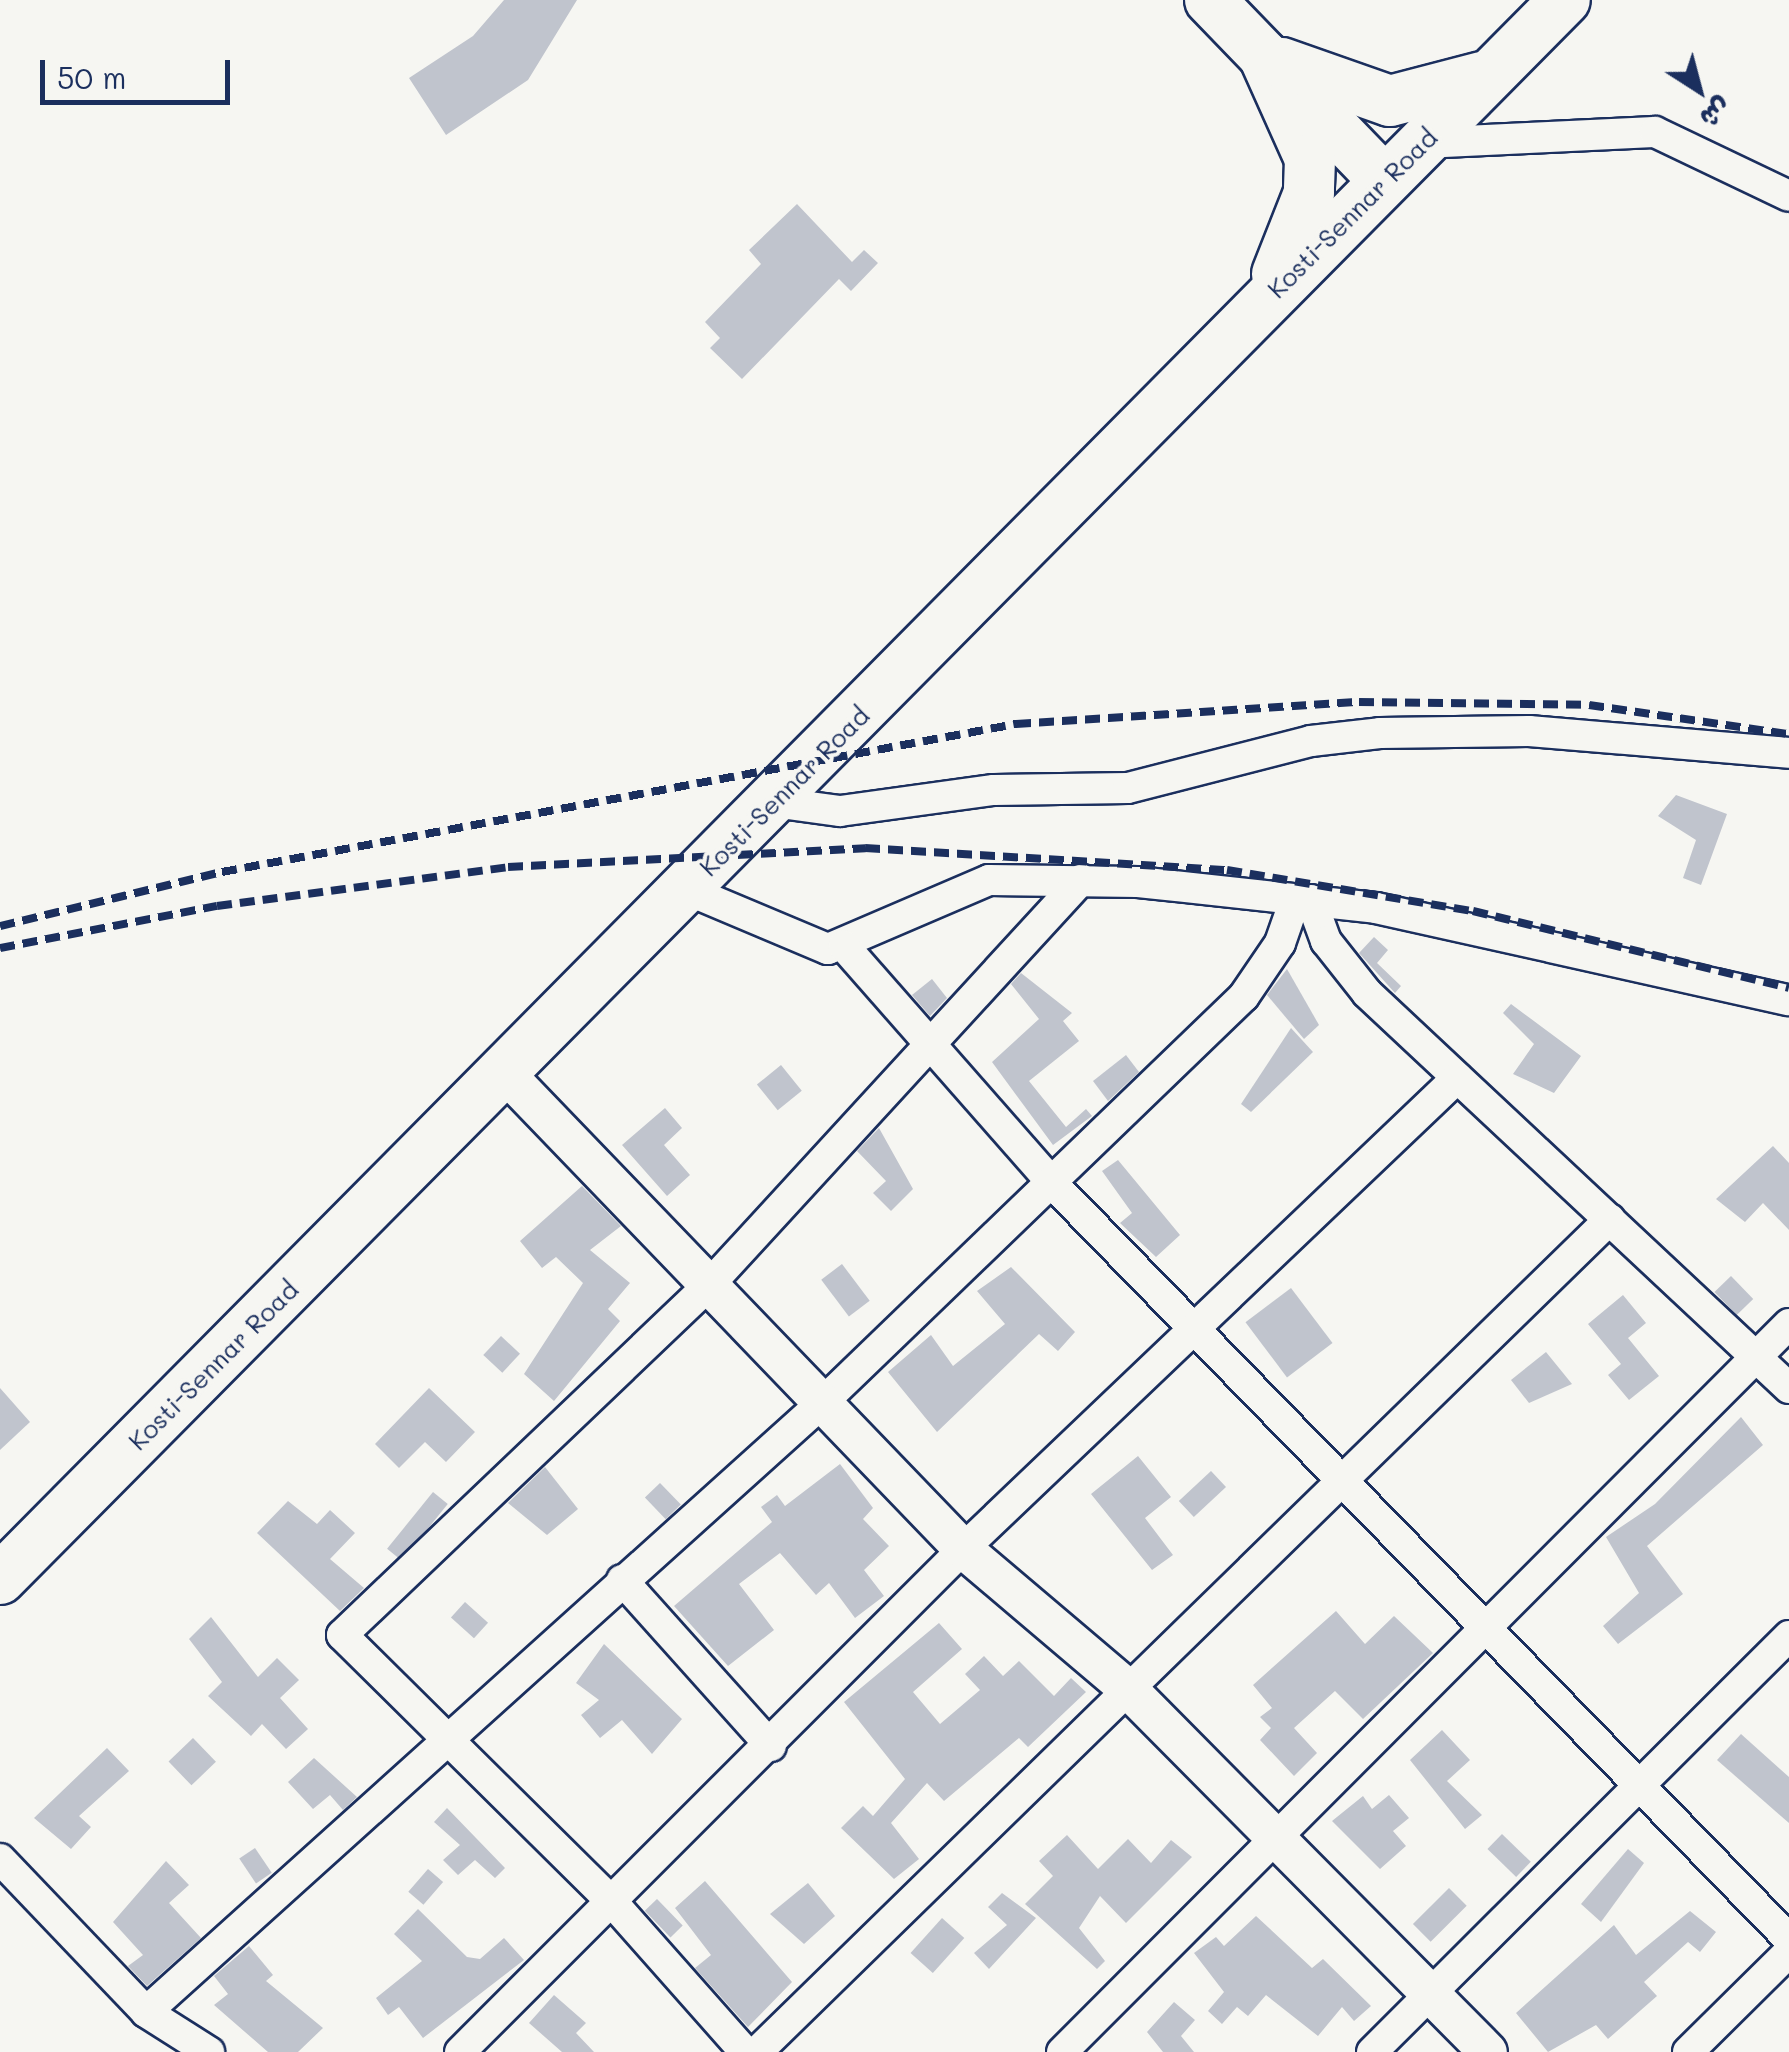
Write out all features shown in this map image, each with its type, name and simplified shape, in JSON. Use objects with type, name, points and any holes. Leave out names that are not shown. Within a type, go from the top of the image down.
[{"type":"highway","points":[[1210,0],[1382,178]]},
{"type":"highway","name":"Kosti-Sennar Road","points":[[0,1579],[773,802],[1382,178],[1565,0]]},
{"type":"highway","points":[[1264,56],[1390,101],[1492,74]]},
{"type":"highway","points":[[1264,56],[1310,159],[1308,192],[1266,300]]},
{"type":"street","points":[[1420,143],[1655,132],[1789,196]]},
{"type":"street","points":[[773,802],[840,811],[994,790],[1128,788],[1311,741],[1380,733],[1530,731],[1789,753]]},
{"type":"street","points":[[685,889],[814,946],[844,946],[989,880],[1081,880],[1303,900],[1789,1000]]},
{"type":"street","points":[[745,2052],[613,1903],[449,1735],[342,1636],[710,1284],[1081,880]]},
{"type":"street","points":[[1303,900],[1346,970],[1789,1388]]},
{"type":"street","points":[[146,2012],[822,1403],[1244,996],[1280,944],[1303,900]]},
{"type":"street","points":[[844,946],[1051,1182],[1636,1788],[1789,1939]]},
{"type":"street","points":[[504,1072],[963,1549],[1128,1689],[1488,2052]]},
{"type":"street","points":[[460,2052],[771,1746],[963,1549],[1457,1078]]},
{"type":"street","points":[[758,2052],[1610,1219]]},
{"type":"street","points":[[1062,2052],[1488,1631],[1789,1324]]},
{"type":"street","points":[[622,1580],[771,1746]]},
{"type":"street","points":[[1372,2052],[1789,1636]]},
{"type":"street","points":[[0,1859],[146,2012],[209,2052]]},
{"type":"street","points":[[1688,2052],[1789,1952]]},
{"type":"building","points":[[504,0],[577,0],[528,80],[446,135],[409,78],[473,36]]},
{"type":"building","points":[[797,204],[852,262],[864,250],[878,263],[851,291],[839,279],[742,379],[710,348],[720,338],[705,322],[761,264],[749,250]]},
{"type":"building","points":[[1676,795],[1727,814],[1701,885],[1683,878],[1696,840],[1658,816]]},
{"type":"building","points":[[1374,937],[1388,950],[1377,963],[1401,986],[1395,993],[1359,953]]},
{"type":"building","points":[[1287,969],[1319,1025],[1304,1039],[1267,995]]},
{"type":"building","points":[[1021,973],[1072,1013],[1063,1021],[1079,1041],[1029,1081],[1066,1127],[1086,1109],[1092,1116],[1053,1145],[992,1062],[1039,1019],[1011,984]]},
{"type":"building","points":[[932,979],[947,998],[930,1016],[912,995]]},
{"type":"building","points":[[1511,1004],[1581,1056],[1554,1093],[1513,1074],[1534,1044],[1503,1013]]},
{"type":"building","points":[[1291,1028],[1313,1052],[1251,1112],[1241,1104]]},
{"type":"building","points":[[1126,1055],[1139,1072],[1108,1101],[1093,1081]]},
{"type":"building","points":[[781,1065],[802,1091],[778,1110],[757,1085]]},
{"type":"building","points":[[665,1108],[682,1128],[664,1145],[690,1175],[667,1196],[622,1145]]},
{"type":"building","points":[[879,1128],[913,1189],[891,1211],[873,1193],[886,1181],[857,1151]]},
{"type":"building","points":[[1773,1146],[1789,1163],[1789,1230],[1763,1203],[1745,1222],[1716,1199]]},
{"type":"building","points":[[1118,1160],[1180,1235],[1156,1257],[1120,1223],[1132,1213],[1102,1171]]},
{"type":"building","points":[[582,1186],[621,1226],[590,1250],[630,1283],[608,1309],[620,1321],[554,1401],[524,1374],[583,1283],[556,1257],[542,1268],[520,1241]]},
{"type":"building","points":[[842,1264],[870,1301],[849,1316],[821,1280]]},
{"type":"building","points":[[1011,1267],[1075,1332],[1058,1351],[1039,1334],[937,1432],[888,1372],[931,1335],[953,1366],[1005,1324],[977,1291]]},
{"type":"building","points":[[1731,1276],[1753,1299],[1737,1315],[1714,1292]]},
{"type":"building","points":[[1291,1288],[1333,1343],[1287,1377],[1245,1322]]},
{"type":"building","points":[[1623,1295],[1646,1323],[1628,1338],[1659,1376],[1629,1400],[1608,1375],[1621,1364],[1588,1324]]},
{"type":"building","points":[[501,1336],[520,1354],[502,1373],[483,1355]]},
{"type":"building","points":[[1546,1352],[1572,1384],[1529,1403],[1511,1380]]},
{"type":"building","points":[[0,1388],[30,1422],[0,1450]]},
{"type":"building","points":[[429,1388],[475,1432],[446,1462],[425,1442],[399,1468],[375,1444]]},
{"type":"building","points":[[1741,1417],[1763,1445],[1647,1546],[1683,1594],[1618,1644],[1603,1626],[1639,1593],[1606,1537],[1655,1504]]},
{"type":"building","points":[[1138,1456],[1171,1497],[1145,1518],[1173,1555],[1152,1570],[1091,1494]]},
{"type":"building","points":[[840,1464],[873,1508],[863,1519],[889,1546],[864,1570],[884,1596],[855,1618],[829,1583],[816,1595],[780,1553],[739,1584],[774,1630],[728,1666],[674,1606],[772,1522],[761,1507],[777,1495],[785,1506]]},
{"type":"building","points":[[545,1467],[578,1509],[547,1535],[508,1503]]},
{"type":"building","points":[[1211,1471],[1226,1487],[1194,1517],[1179,1501]]},
{"type":"building","points":[[660,1483],[681,1505],[666,1519],[645,1498]]},
{"type":"building","points":[[433,1492],[448,1504],[402,1561],[387,1549]]},
{"type":"building","points":[[288,1501],[317,1524],[330,1510],[355,1533],[330,1559],[364,1588],[340,1611],[257,1533]]},
{"type":"building","points":[[465,1602],[488,1623],[474,1638],[451,1618]]},
{"type":"building","points":[[1336,1611],[1365,1644],[1394,1616],[1433,1653],[1363,1719],[1335,1691],[1294,1728],[1317,1753],[1294,1776],[1260,1740],[1271,1728],[1260,1717],[1272,1708],[1253,1685]]},
{"type":"building","points":[[211,1617],[258,1677],[277,1658],[299,1680],[280,1698],[308,1729],[286,1749],[262,1724],[251,1736],[208,1696],[222,1682],[189,1639]]},
{"type":"building","points":[[939,1623],[962,1649],[913,1692],[940,1724],[980,1690],[965,1674],[984,1656],[1003,1676],[1019,1661],[1054,1696],[1071,1678],[1086,1692],[1028,1747],[1019,1738],[944,1801],[927,1783],[891,1823],[919,1859],[894,1879],[841,1828],[863,1806],[873,1816],[905,1779],[844,1702]]},
{"type":"building","points":[[604,1644],[682,1719],[652,1754],[622,1720],[600,1738],[581,1715],[599,1700],[576,1683]]},
{"type":"building","points":[[1442,1730],[1470,1760],[1447,1781],[1482,1815],[1465,1829],[1410,1760]]},
{"type":"building","points":[[1741,1734],[1789,1777],[1789,1823],[1717,1760]]},
{"type":"building","points":[[193,1738],[216,1762],[191,1785],[169,1762]]},
{"type":"building","points":[[107,1748],[129,1771],[79,1816],[91,1827],[71,1849],[34,1818]]},
{"type":"building","points":[[314,1758],[357,1797],[343,1810],[330,1795],[313,1809],[288,1782]]},
{"type":"building","points":[[1389,1795],[1409,1818],[1393,1831],[1406,1846],[1380,1869],[1332,1821],[1363,1796],[1372,1809]]},
{"type":"building","points":[[447,1808],[505,1868],[495,1878],[475,1860],[458,1875],[443,1860],[460,1845],[434,1822]]},
{"type":"building","points":[[1502,1834],[1531,1862],[1516,1877],[1487,1849]]},
{"type":"building","points":[[1067,1835],[1098,1869],[1128,1839],[1151,1863],[1171,1840],[1192,1857],[1126,1923],[1100,1896],[1079,1928],[1105,1961],[1097,1969],[1025,1904],[1053,1876],[1039,1861]]},
{"type":"building","points":[[255,1848],[272,1873],[256,1883],[239,1859]]},
{"type":"building","points":[[1628,1849],[1644,1863],[1601,1922],[1581,1904]]},
{"type":"building","points":[[166,1861],[189,1885],[169,1903],[201,1938],[147,1986],[128,1966],[143,1955],[113,1922]]},
{"type":"building","points":[[428,1869],[443,1882],[423,1905],[408,1892]]},
{"type":"building","points":[[705,1881],[792,1982],[748,2027],[695,1968],[711,1955],[675,1908]]},
{"type":"building","points":[[808,1883],[835,1916],[804,1944],[770,1914]]},
{"type":"building","points":[[1449,1888],[1467,1906],[1431,1942],[1413,1924]]},
{"type":"building","points":[[1002,1893],[1036,1918],[989,1969],[974,1953],[1007,1925],[988,1907]]},
{"type":"building","points":[[657,1899],[683,1926],[670,1937],[645,1911]]},
{"type":"building","points":[[418,1909],[467,1957],[480,1959],[504,1938],[524,1960],[423,2038],[399,2007],[388,2015],[376,1998],[422,1961],[394,1934]]},
{"type":"building","points":[[1690,1911],[1716,1932],[1700,1952],[1688,1942],[1644,1982],[1657,1996],[1608,2039],[1596,2025],[1548,2052],[1516,2013],[1614,1925],[1636,1955]]},
{"type":"building","points":[[1256,1916],[1312,1968],[1323,1959],[1371,2006],[1354,2021],[1342,2007],[1318,2036],[1266,1995],[1248,2016],[1237,2007],[1222,2024],[1208,2011],[1224,1992],[1194,1953],[1216,1937],[1224,1946]]},
{"type":"building","points":[[942,1918],[964,1938],[933,1973],[911,1953]]},
{"type":"building","points":[[249,1946],[273,1975],[266,1981],[323,2028],[298,2052],[268,2052],[214,2005],[228,1994],[214,1976]]},
{"type":"building","points":[[554,1995],[586,2023],[576,2033],[594,2052],[562,2052],[529,2023]]},
{"type":"building","points":[[1174,2002],[1195,2020],[1181,2036],[1194,2052],[1163,2052],[1147,2032]]},
{"type":"railway","points":[[0,926],[222,872],[1016,724],[1359,702],[1589,705],[1789,734]]},
{"type":"railway","points":[[0,948],[217,906],[508,867],[865,848],[1227,870],[1473,911],[1789,988]]}]
